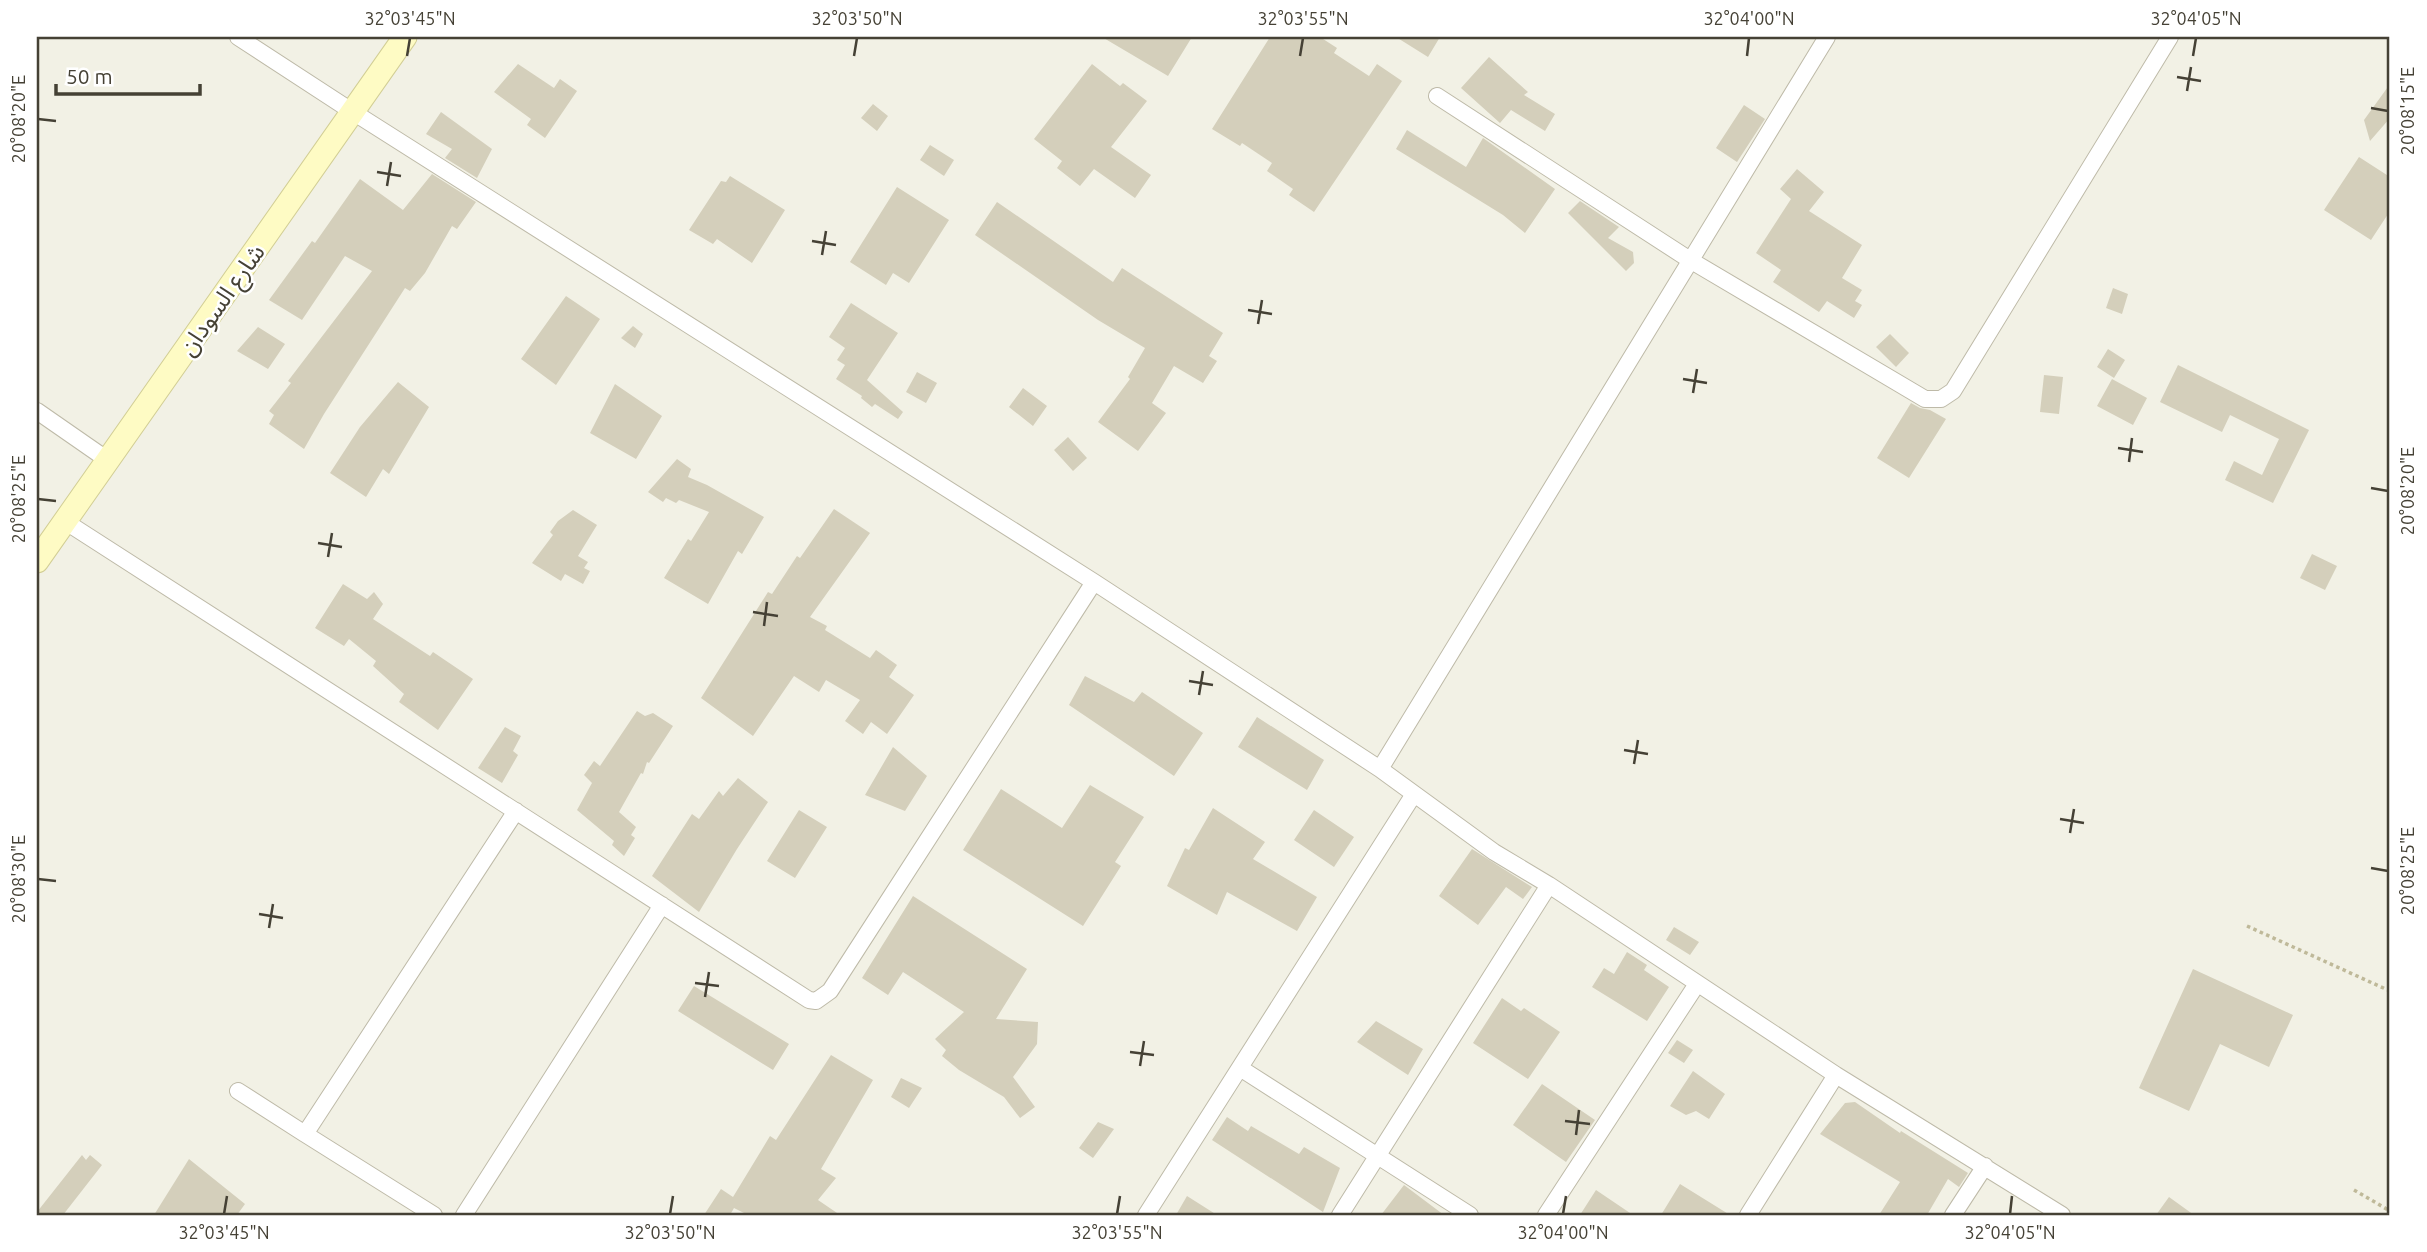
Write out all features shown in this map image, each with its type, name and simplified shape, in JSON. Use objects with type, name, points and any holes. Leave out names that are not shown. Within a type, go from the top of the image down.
[{"type":"main road","name":"شارع السودان","points":[[37,561],[405,37]]},
{"type":"street","points":[[238,37],[1094,582],[1380,769],[1494,852],[1549,885],[1836,1075],[2063,1215]]},
{"type":"street","points":[[1380,769],[1827,37]]},
{"type":"street","points":[[1437,96],[1690,260],[1925,399],[1941,399],[1954,391],[2170,37]]},
{"type":"street","points":[[37,411],[109,461]]},
{"type":"street","points":[[66,522],[809,1000],[820,999],[830,990],[1094,582]]},
{"type":"street","points":[[1146,1215],[1414,794]]},
{"type":"street","points":[[305,1134],[516,811]]},
{"type":"street","points":[[1340,1215],[1549,885]]},
{"type":"street","points":[[464,1215],[662,905]]},
{"type":"street","points":[[1546,1215],[1697,984]]},
{"type":"street","points":[[1240,1068],[1470,1215]]},
{"type":"street","points":[[1748,1215],[1836,1075]]},
{"type":"street","points":[[238,1091],[434,1215]]},
{"type":"street","points":[[1953,1215],[1985,1166]]},
{"type":"path","points":[[2247,926],[2390,991]]},
{"type":"path","points":[[2354,1190],[2390,1211]]},
{"type":"building","points":[[1102,37],[1192,37],[1168,76]]},
{"type":"building","points":[[1270,37],[1320,37],[1337,48],[1334,53],[1369,76],[1377,64],[1402,81],[1314,212],[1289,195],[1293,189],[1267,171],[1272,163],[1242,143],[1240,146],[1212,129]]},
{"type":"building","points":[[1396,37],[1440,37],[1428,57]]},
{"type":"building","points":[[1489,57],[1528,92],[1524,95],[1555,114],[1545,131],[1511,110],[1500,123],[1461,88]]},
{"type":"building","points":[[518,64],[554,88],[560,79],[577,91],[545,138],[527,125],[531,119],[494,92]]},
{"type":"building","points":[[1092,64],[1120,86],[1123,83],[1147,101],[1111,147],[1151,175],[1135,198],[1094,169],[1080,186],[1057,168],[1062,161],[1034,139]]},
{"type":"building","points":[[2390,84],[2390,118],[2370,141],[2364,120]]},
{"type":"building","points":[[873,104],[888,116],[877,131],[861,118]]},
{"type":"building","points":[[1744,105],[1765,119],[1737,162],[1716,148]]},
{"type":"building","points":[[441,112],[492,149],[477,178],[445,158],[452,149],[426,134]]},
{"type":"building","points":[[1407,130],[1466,167],[1483,138],[1555,189],[1525,233],[1503,215],[1396,149]]},
{"type":"building","points":[[930,145],[954,160],[944,176],[920,160]]},
{"type":"building","points":[[2359,157],[2390,177],[2390,211],[2371,240],[2324,210]]},
{"type":"building","points":[[1797,169],[1824,192],[1809,211],[1862,245],[1842,278],[1862,290],[1855,301],[1862,305],[1854,318],[1827,301],[1819,312],[1773,282],[1781,270],[1756,253],[1791,199],[1780,189]]},
{"type":"building","points":[[432,174],[476,202],[457,229],[452,226],[425,273],[410,291],[405,288],[304,449],[269,424],[274,415],[269,411],[291,383],[288,381],[372,271],[345,256],[302,320],[269,300],[312,241],[315,243],[360,179],[403,210]]},
{"type":"building","points":[[730,176],[785,210],[752,263],[717,239],[713,244],[689,230],[721,181],[726,182]]},
{"type":"building","points":[[897,187],[949,220],[909,283],[893,273],[886,285],[850,262]]},
{"type":"building","points":[[1580,201],[1619,227],[1608,238],[1633,252],[1634,263],[1626,271],[1568,213]]},
{"type":"building","points":[[997,202],[1113,282],[1122,268],[1223,333],[1209,356],[1217,361],[1203,383],[1174,366],[1152,403],[1166,413],[1138,451],[1098,422],[1130,379],[1128,377],[1145,348],[1098,320],[975,235]]},
{"type":"building","points":[[2113,288],[2128,294],[2122,314],[2106,308]]},
{"type":"building","points":[[566,296],[600,319],[556,385],[521,359]]},
{"type":"building","points":[[851,303],[898,333],[867,380],[903,412],[898,419],[875,404],[872,407],[862,396],[836,379],[845,365],[837,360],[845,348],[829,337]]},
{"type":"building","points":[[633,326],[643,334],[635,348],[621,338]]},
{"type":"building","points":[[258,327],[285,344],[268,369],[237,351]]},
{"type":"building","points":[[1890,334],[1909,353],[1896,367],[1876,347]]},
{"type":"building","points":[[2108,349],[2125,360],[2114,378],[2097,367]]},
{"type":"building","points":[[2178,365],[2309,430],[2273,503],[2225,480],[2234,461],[2262,475],[2279,439],[2230,415],[2222,432],[2160,402]]},
{"type":"building","points":[[917,372],[937,383],[926,403],[906,392]]},
{"type":"building","points":[[2044,375],[2063,377],[2059,414],[2040,412]]},
{"type":"building","points":[[2112,379],[2147,398],[2133,425],[2097,406]]},
{"type":"building","points":[[398,382],[429,407],[389,474],[383,469],[366,497],[330,473],[360,427]]},
{"type":"building","points":[[615,384],[662,416],[636,459],[590,433]]},
{"type":"building","points":[[1023,388],[1047,406],[1033,426],[1009,407]]},
{"type":"building","points":[[1911,403],[1946,419],[1909,478],[1877,458]]},
{"type":"building","points":[[1068,437],[1087,458],[1073,471],[1054,450]]},
{"type":"building","points":[[677,459],[691,469],[688,477],[764,517],[742,554],[738,551],[708,604],[664,578],[688,539],[691,541],[709,512],[679,500],[676,503],[666,498],[663,502],[648,492]]},
{"type":"building","points":[[834,509],[870,533],[810,617],[827,626],[825,630],[870,658],[876,650],[897,665],[889,677],[914,695],[887,734],[871,722],[863,734],[845,721],[860,700],[826,680],[819,692],[794,676],[753,736],[701,698],[768,592],[772,594],[797,556],[800,558]]},
{"type":"building","points":[[573,510],[597,525],[578,556],[588,562],[584,568],[590,571],[583,584],[565,574],[561,581],[532,563],[553,535],[550,532],[558,521]]},
{"type":"building","points":[[2312,554],[2337,566],[2325,590],[2300,578]]},
{"type":"building","points":[[343,584],[367,599],[374,592],[383,604],[373,619],[430,656],[433,652],[473,679],[438,730],[399,702],[404,694],[373,666],[376,661],[349,639],[344,646],[315,628]]},
{"type":"building","points":[[1085,676],[1134,702],[1142,692],[1203,733],[1174,776],[1069,705]]},
{"type":"building","points":[[637,711],[645,716],[653,713],[673,726],[649,763],[647,762],[643,774],[641,773],[619,812],[636,827],[631,835],[635,838],[624,856],[612,845],[614,841],[577,810],[592,783],[584,775],[594,761],[600,766]]},
{"type":"building","points":[[1257,717],[1324,760],[1307,790],[1238,747]]},
{"type":"building","points":[[505,727],[521,736],[513,751],[518,755],[502,783],[478,768]]},
{"type":"building","points":[[893,747],[927,776],[905,811],[865,795]]},
{"type":"building","points":[[738,778],[768,802],[699,912],[652,876],[692,814],[699,819],[719,791],[723,796]]},
{"type":"building","points":[[1090,785],[1144,817],[1115,862],[1121,866],[1083,926],[963,850],[1001,789],[1062,828]]},
{"type":"building","points":[[1213,808],[1265,842],[1253,859],[1317,897],[1297,931],[1227,892],[1217,915],[1167,886],[1185,848],[1189,850]]},
{"type":"building","points":[[799,810],[827,827],[795,878],[767,861]]},
{"type":"building","points":[[1314,810],[1354,837],[1334,867],[1294,840]]},
{"type":"building","points":[[1472,849],[1532,887],[1523,899],[1506,887],[1478,925],[1439,896]]},
{"type":"building","points":[[913,896],[1027,969],[996,1019],[1038,1022],[1037,1044],[1013,1077],[1035,1107],[1020,1118],[1004,1097],[959,1070],[942,1056],[946,1050],[935,1039],[964,1012],[903,972],[888,995],[862,978]]},
{"type":"building","points":[[1674,927],[1699,942],[1690,955],[1666,940]]},
{"type":"building","points":[[1627,952],[1647,965],[1644,970],[1669,987],[1647,1021],[1592,987],[1604,968],[1614,974]]},
{"type":"building","points":[[2193,969],[2293,1015],[2269,1067],[2220,1044],[2189,1111],[2139,1088]]},
{"type":"building","points":[[694,986],[789,1044],[773,1070],[678,1011]]},
{"type":"building","points":[[1502,998],[1521,1011],[1524,1008],[1560,1032],[1528,1079],[1473,1043]]},
{"type":"building","points":[[1376,1021],[1423,1049],[1408,1075],[1357,1042]]},
{"type":"building","points":[[1677,1040],[1693,1050],[1684,1063],[1668,1053]]},
{"type":"building","points":[[831,1055],[873,1080],[821,1169],[836,1178],[818,1200],[840,1215],[748,1215],[734,1208],[730,1215],[704,1215],[721,1189],[733,1197],[770,1136],[776,1140]]},
{"type":"building","points":[[1693,1071],[1725,1094],[1709,1119],[1696,1111],[1686,1115],[1670,1106]]},
{"type":"building","points":[[901,1078],[922,1088],[909,1108],[891,1097]]},
{"type":"building","points":[[1542,1084],[1595,1120],[1566,1162],[1513,1125]]},
{"type":"building","points":[[1855,1102],[1900,1133],[1901,1131],[1968,1173],[1959,1187],[1948,1179],[1927,1215],[1879,1215],[1900,1182],[1820,1134],[1845,1103]]},
{"type":"building","points":[[1227,1117],[1248,1131],[1251,1126],[1299,1154],[1304,1147],[1340,1168],[1323,1212],[1212,1140]]},
{"type":"building","points":[[1098,1122],[1114,1129],[1093,1158],[1079,1148]]},
{"type":"building","points":[[82,1155],[86,1160],[90,1155],[102,1165],[63,1215],[37,1215],[37,1212]]},
{"type":"building","points":[[189,1159],[245,1204],[237,1215],[154,1215]]},
{"type":"building","points":[[1680,1184],[1730,1215],[1661,1215]]},
{"type":"building","points":[[1404,1185],[1444,1215],[1381,1215]]},
{"type":"building","points":[[1596,1190],[1633,1215],[1580,1215]]},
{"type":"building","points":[[1187,1196],[1217,1215],[1176,1215]]},
{"type":"building","points":[[2169,1197],[2194,1215],[2156,1215]]}]
